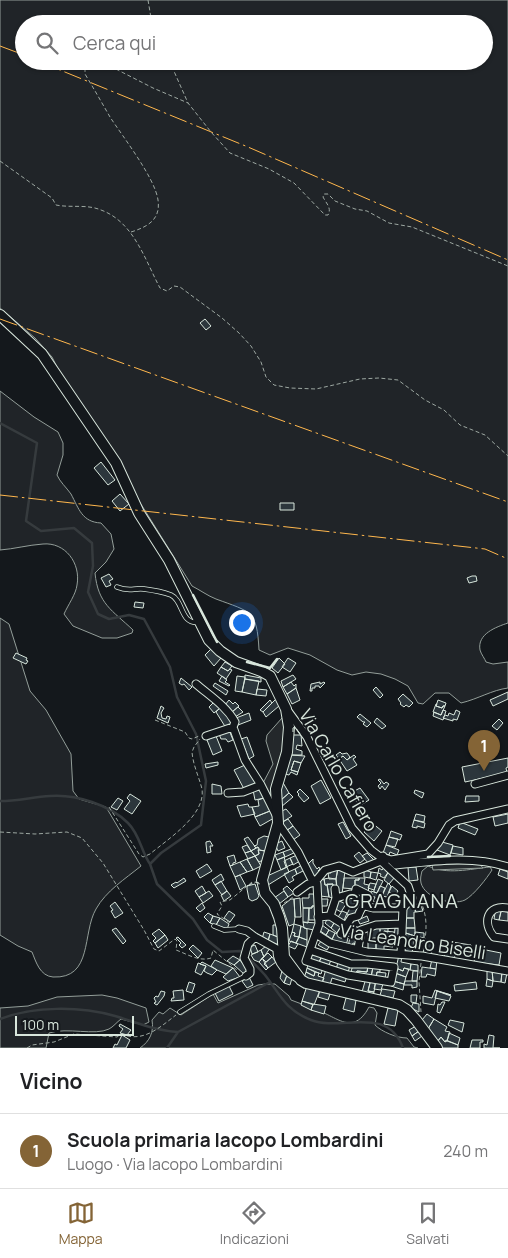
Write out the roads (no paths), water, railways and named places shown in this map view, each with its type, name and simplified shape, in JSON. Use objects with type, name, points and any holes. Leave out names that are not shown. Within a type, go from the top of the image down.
[{"type":"main road","points":[[0,315],[42,354],[116,463],[139,513],[170,560],[209,640],[220,651],[236,662],[262,671],[270,676],[286,709],[289,727],[287,752],[276,789],[278,819],[262,880],[265,893],[277,909],[282,928],[284,957],[301,980],[330,990],[399,1005],[407,1010],[416,1020],[437,1048]]},
{"type":"street","points":[[196,684],[230,714],[235,722],[233,727],[245,760],[306,868],[318,884],[319,924],[306,961],[348,975],[391,982],[394,967],[351,964],[310,950]]},
{"type":"street","name":"Via Carlo Cafiero","points":[[286,709],[307,737],[352,828],[371,850],[379,856],[391,860],[396,865],[431,861],[485,861],[508,867]]},
{"type":"street","points":[[202,736],[233,727]]},
{"type":"street","points":[[475,784],[508,776]]},
{"type":"street","points":[[228,793],[243,792],[261,786]]},
{"type":"street","points":[[391,860],[428,854],[438,843],[449,825],[455,821],[508,809]]},
{"type":"street","points":[[297,892],[308,884],[315,882],[325,870],[339,866],[353,872],[382,858],[408,886],[412,898],[403,908],[401,954]]},
{"type":"street","points":[[336,898],[350,894],[355,895],[356,889],[368,895],[365,906],[358,916],[351,918],[341,934]]},
{"type":"street","points":[[330,916],[336,898],[335,890]]},
{"type":"street","points":[[365,906],[372,908],[403,908]]},
{"type":"street","points":[[508,908],[497,907],[491,912],[488,925],[494,938],[508,939]]},
{"type":"street","points":[[318,917],[330,916],[346,926]]},
{"type":"street","points":[[358,949],[361,930],[376,925],[402,924]]},
{"type":"street","points":[[238,929],[247,931],[277,949],[278,961],[288,973],[301,980]]},
{"type":"street","name":"Via Leandro Biselli","points":[[316,934],[330,943],[367,952],[422,956],[508,971]]},
{"type":"street","points":[[246,976],[250,973],[250,969],[244,958],[248,944],[255,937]]},
{"type":"lane","points":[[117,587],[127,591],[142,589],[171,595],[178,601],[186,618],[191,622],[200,622]]},
{"type":"lane","points":[[214,926],[224,930],[238,929]]},
{"type":"lane","points":[[180,1012],[209,994],[246,976]]},
{"type":"waterway","points":[[0,423],[37,443],[26,521],[41,531],[74,528],[92,543],[93,566],[88,592],[98,614],[109,619],[129,615],[144,619],[170,667],[177,697],[196,734],[206,781],[201,825],[161,853],[150,864],[157,884],[193,919],[207,940],[222,952],[240,951],[265,975],[284,1001],[302,1016],[323,1023],[375,1023],[386,1027],[396,1035],[403,1048]]},
{"type":"waterway","points":[[0,801],[60,796],[81,799],[102,806],[128,823],[138,838],[150,864]]},
{"type":"waterway","points":[[167,1048],[178,1032],[270,982]]},
{"type":"waterway","points":[[0,1019],[42,1010],[87,1010],[154,1028],[178,1032]]},
{"type":"place","name":"Scuola primaria Iacopo Lombardini","points":[[484,771]]},
{"type":"district","name":"GRAGNANA","points":[[402,900]]}]
